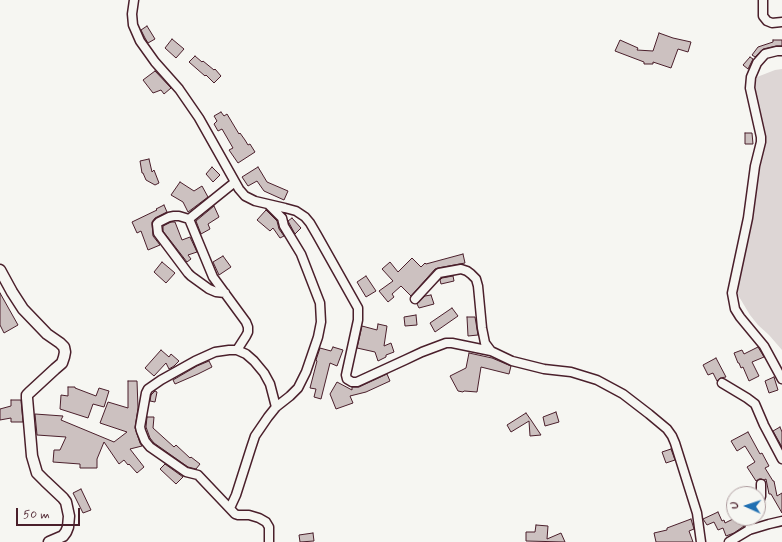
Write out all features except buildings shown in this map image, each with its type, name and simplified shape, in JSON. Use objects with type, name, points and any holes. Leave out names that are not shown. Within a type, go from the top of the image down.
[{"type":"street","points":[[134,0],[132,14],[133,25],[140,41],[199,118],[239,189],[245,196],[255,201],[296,211],[305,217],[318,235],[358,308],[358,320],[346,375],[349,381],[357,382],[422,352],[446,343],[491,351],[512,361],[544,370],[571,372],[597,380],[623,394],[667,429],[672,436],[697,513],[701,542]]},
{"type":"street","points":[[763,0],[763,16],[767,22],[782,22]]},
{"type":"street","points":[[782,51],[765,54],[757,62],[750,77],[750,88],[761,142],[755,166],[748,218],[732,293],[735,309],[764,346],[782,379]]},
{"type":"street","points":[[189,219],[235,182]]},
{"type":"street","points":[[230,508],[236,496],[255,436],[276,407],[298,388],[306,372],[318,337],[321,322],[320,303],[301,254],[284,226],[282,218],[268,204]]},
{"type":"street","points":[[189,219],[179,216],[169,217],[157,224],[158,233],[191,276],[209,289],[216,292],[225,293]]},
{"type":"street","points":[[189,219],[213,277],[246,322],[248,327],[248,332],[237,350]]},
{"type":"street","points":[[415,299],[439,273],[461,269],[467,271],[476,280],[478,286],[485,343],[491,351]]},
{"type":"street","points":[[0,270],[23,309],[47,334],[64,347],[64,357],[62,363],[27,395],[32,456],[37,473],[63,498],[66,502],[68,512],[68,527],[66,532],[63,536],[49,542]]},
{"type":"street","points":[[269,542],[269,527],[266,522],[249,515],[235,514],[198,475],[186,472],[150,447],[145,441],[140,427],[148,389],[195,361],[215,352],[237,350],[246,354],[254,361],[264,373],[270,384],[276,407]]},
{"type":"street","points":[[722,383],[755,404],[782,459]]},
{"type":"street","points":[[730,542],[749,530],[782,521]]},
{"type":"street","points":[[749,530],[750,526]]},
{"type":"shaded area","points":[[782,69],[782,350],[750,315],[738,295],[737,279],[743,264],[761,156],[753,91],[757,77]]}]
